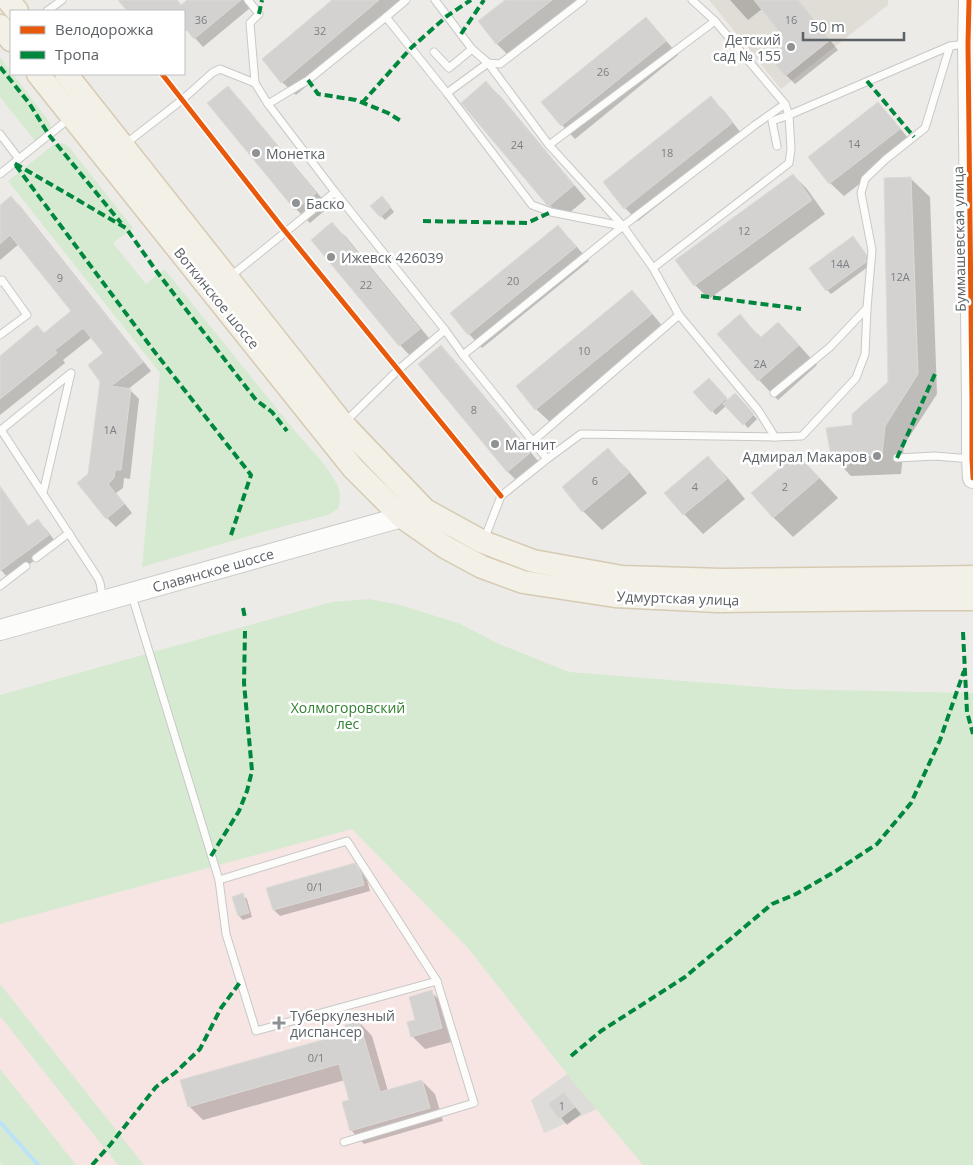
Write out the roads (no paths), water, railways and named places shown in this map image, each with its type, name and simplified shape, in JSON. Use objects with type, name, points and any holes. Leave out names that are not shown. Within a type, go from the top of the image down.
[{"type":"main road","points":[[8,0],[16,10]]},
{"type":"main road","points":[[0,26],[10,39]]},
{"type":"main road","name":"Воткинское шоссе","points":[[39,75],[353,468],[402,517]]},
{"type":"main road","name":"Воткинское шоссе","points":[[67,75],[343,424],[425,510]]},
{"type":"main road","name":"Удмуртская улица","points":[[425,510],[483,542],[533,561],[622,577],[914,589],[973,600]]},
{"type":"main road","name":"Удмуртская улица","points":[[402,517],[453,551],[482,567],[523,582],[615,596],[708,601],[914,589],[973,576]]},
{"type":"street","name":"Буммашевская улица","points":[[969,0],[959,45],[971,93],[972,468]]},
{"type":"street","name":"Славянское шоссе","points":[[0,629],[425,510]]},
{"type":"lane","points":[[49,10],[62,0]]},
{"type":"lane","points":[[248,0],[259,14],[250,23],[255,83],[268,104],[463,355],[547,458]]},
{"type":"lane","points":[[268,104],[308,80],[406,0]]},
{"type":"lane","points":[[435,0],[472,49],[488,63],[549,145],[623,226],[653,268],[678,315],[758,410],[775,436]]},
{"type":"lane","points":[[447,93],[488,63],[500,64],[583,0]]},
{"type":"lane","points":[[653,268],[789,163],[791,149],[789,115],[785,104],[715,21],[692,0]]},
{"type":"lane","points":[[386,17],[447,93],[532,205],[551,212],[623,226]]},
{"type":"lane","points":[[549,145],[715,21]]},
{"type":"lane","points":[[777,146],[772,121],[959,45]]},
{"type":"lane","points":[[483,542],[501,496],[547,458],[582,434],[802,436],[856,378],[865,354],[872,250],[861,193],[864,179],[925,128],[959,45]]},
{"type":"lane","points":[[434,52],[449,68],[472,49]]},
{"type":"lane","points":[[123,145],[182,100],[212,73],[220,69],[255,83]]},
{"type":"lane","points":[[463,355],[623,226],[785,104]]},
{"type":"lane","points":[[0,174],[72,116]]},
{"type":"lane","points":[[0,134],[20,159]]},
{"type":"lane","points":[[228,278],[335,192]]},
{"type":"lane","points":[[0,282],[2,280],[27,315],[0,335]]},
{"type":"lane","points":[[774,393],[830,347],[867,308]]},
{"type":"lane","points":[[533,441],[678,315]]},
{"type":"lane","points":[[343,424],[398,370],[445,330]]},
{"type":"lane","points":[[42,492],[71,373],[1,430],[98,578],[103,601]]},
{"type":"lane","points":[[897,458],[935,456],[972,468]]},
{"type":"lane","points":[[36,558],[69,533]]},
{"type":"lane","points":[[0,586],[26,566]]},
{"type":"lane","points":[[131,593],[219,880],[226,934],[256,1031],[437,981]]},
{"type":"lane","points":[[219,880],[347,841],[437,981],[474,1103],[344,1142]]},
{"type":"waterway","points":[[0,1122],[38,1165]]},
{"type":"place","name":"Детский сад № 155","points":[[791,47]]},
{"type":"place","name":"Монетка","points":[[256,153]]},
{"type":"place","name":"Баско","points":[[296,203]]},
{"type":"place","name":"Ижевск 426039","points":[[331,257]]},
{"type":"place","name":"Магнит","points":[[495,444]]},
{"type":"place","name":"Адмирал Макаров","points":[[877,456]]},
{"type":"place","name":"Туберкулезный диспансер","points":[[279,1023]]},
{"type":"park label","name":"Холмогоровский лес","points":[[348,716]]}]
